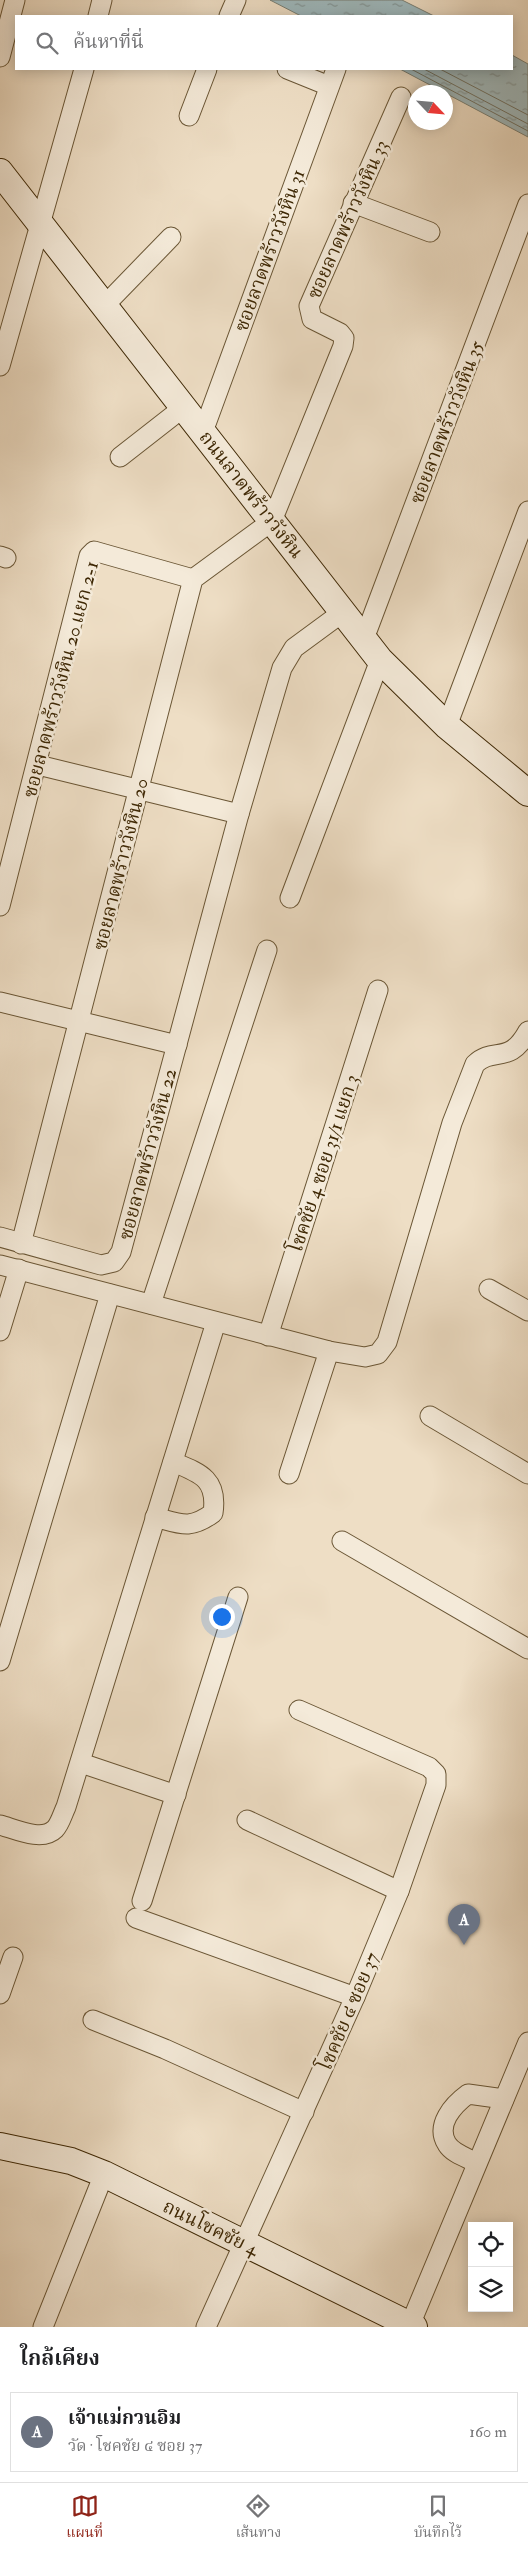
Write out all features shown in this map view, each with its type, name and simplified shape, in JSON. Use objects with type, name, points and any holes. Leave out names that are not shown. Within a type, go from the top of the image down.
[{"type":"main road","name":"ถนนลาดพร้าววังหิน","points":[[0,172],[380,660],[447,726],[528,794]]},
{"type":"main road","name":"ถนนโชคชัย 4","points":[[0,2146],[70,2161],[104,2174],[400,2324]]},
{"type":"street","points":[[0,57],[15,0]]},
{"type":"street","points":[[98,15],[102,0]]},
{"type":"street","points":[[229,15],[236,0]]},
{"type":"street","points":[[0,366],[84,70]]},
{"type":"street","points":[[189,116],[208,70]]},
{"type":"street","points":[[293,70],[333,77]]},
{"type":"street","name":"ซอยลาดพร้าววังหิน 31","points":[[203,432],[333,77]]},
{"type":"street","name":"ซอยลาดพร้าววังหิน 33","points":[[272,521],[343,346],[344,338],[340,332],[312,319],[309,306],[401,97]]},
{"type":"street","points":[[353,203],[430,232]]},
{"type":"street","name":"ซอยลาดพร้าววังหิน 35","points":[[364,639],[528,204]]},
{"type":"street","points":[[105,305],[170,237]]},
{"type":"street","points":[[120,457],[184,407]]},
{"type":"street","points":[[447,726],[528,511]]},
{"type":"street","points":[[193,579],[272,521]]},
{"type":"street","name":"ซอยลาดพร้าววังหิน 20 แยก 2-1","points":[[0,906],[92,552],[193,579]]},
{"type":"street","name":"ซอยลาดพร้าววังหิน 20","points":[[20,1244],[80,1022],[193,579]]},
{"type":"street","name":"ซอยลาดพร้าววังหิน 22","points":[[20,1244],[101,1264],[114,1262],[121,1252],[239,814],[282,668],[294,648],[343,612]]},
{"type":"street","points":[[290,898],[380,660]]},
{"type":"street","points":[[38,765],[239,814]]},
{"type":"street","points":[[151,1304],[267,950]]},
{"type":"street","name":"โชคชัย 4 ซอย 31/1 แยก 3","points":[[268,1336],[378,990]]},
{"type":"street","name":"ซอยลาดพร้าววังหิน 22","points":[[0,1002],[177,1045]]},
{"type":"street","points":[[0,1265],[329,1351],[365,1357],[378,1354],[387,1342],[452,1123],[474,1064],[481,1058],[500,1056],[513,1050],[522,1042],[528,1031]]},
{"type":"street","points":[[0,1237],[20,1244]]},
{"type":"street","points":[[0,1331],[19,1269]]},
{"type":"street","points":[[488,1289],[528,1311]]},
{"type":"street","points":[[0,1661],[110,1294]]},
{"type":"street","points":[[0,1825],[37,1834],[46,1834],[55,1829],[66,1807],[216,1322]]},
{"type":"street","points":[[289,1474],[329,1351]]},
{"type":"street","points":[[430,1416],[528,1474]]},
{"type":"street","points":[[155,1517],[188,1526],[201,1522],[213,1513],[215,1498],[210,1485],[199,1473],[172,1462]]},
{"type":"street","points":[[342,1541],[528,1649]]},
{"type":"street","points":[[238,1597],[139,1909],[355,1997]]},
{"type":"street","name":"โชคชัย ๔ ซอย 37","points":[[206,2327],[355,1997],[399,1891],[436,1785],[436,1774],[429,1767],[299,1710]]},
{"type":"street","points":[[81,1763],[176,1795]]},
{"type":"street","points":[[247,1820],[399,1891]]},
{"type":"street","points":[[0,1994],[13,1957]]},
{"type":"street","points":[[94,2020],[165,2049],[304,2112]]},
{"type":"street","points":[[400,2324],[477,2163],[528,2042]]},
{"type":"street","points":[[477,2163],[455,2152],[447,2144],[443,2131],[449,2112],[468,2094],[504,2099]]},
{"type":"street","points":[[44,2327],[104,2174]]},
{"type":"water","points":[[270,0],[402,0],[432,15],[299,15]]},
{"type":"water","points":[[513,56],[528,64],[528,137],[453,97],[453,85],[430,85],[402,70],[513,70]]},
{"type":"place","name":"เจ้าแม่กวนอิม","points":[[464,1945]]}]
